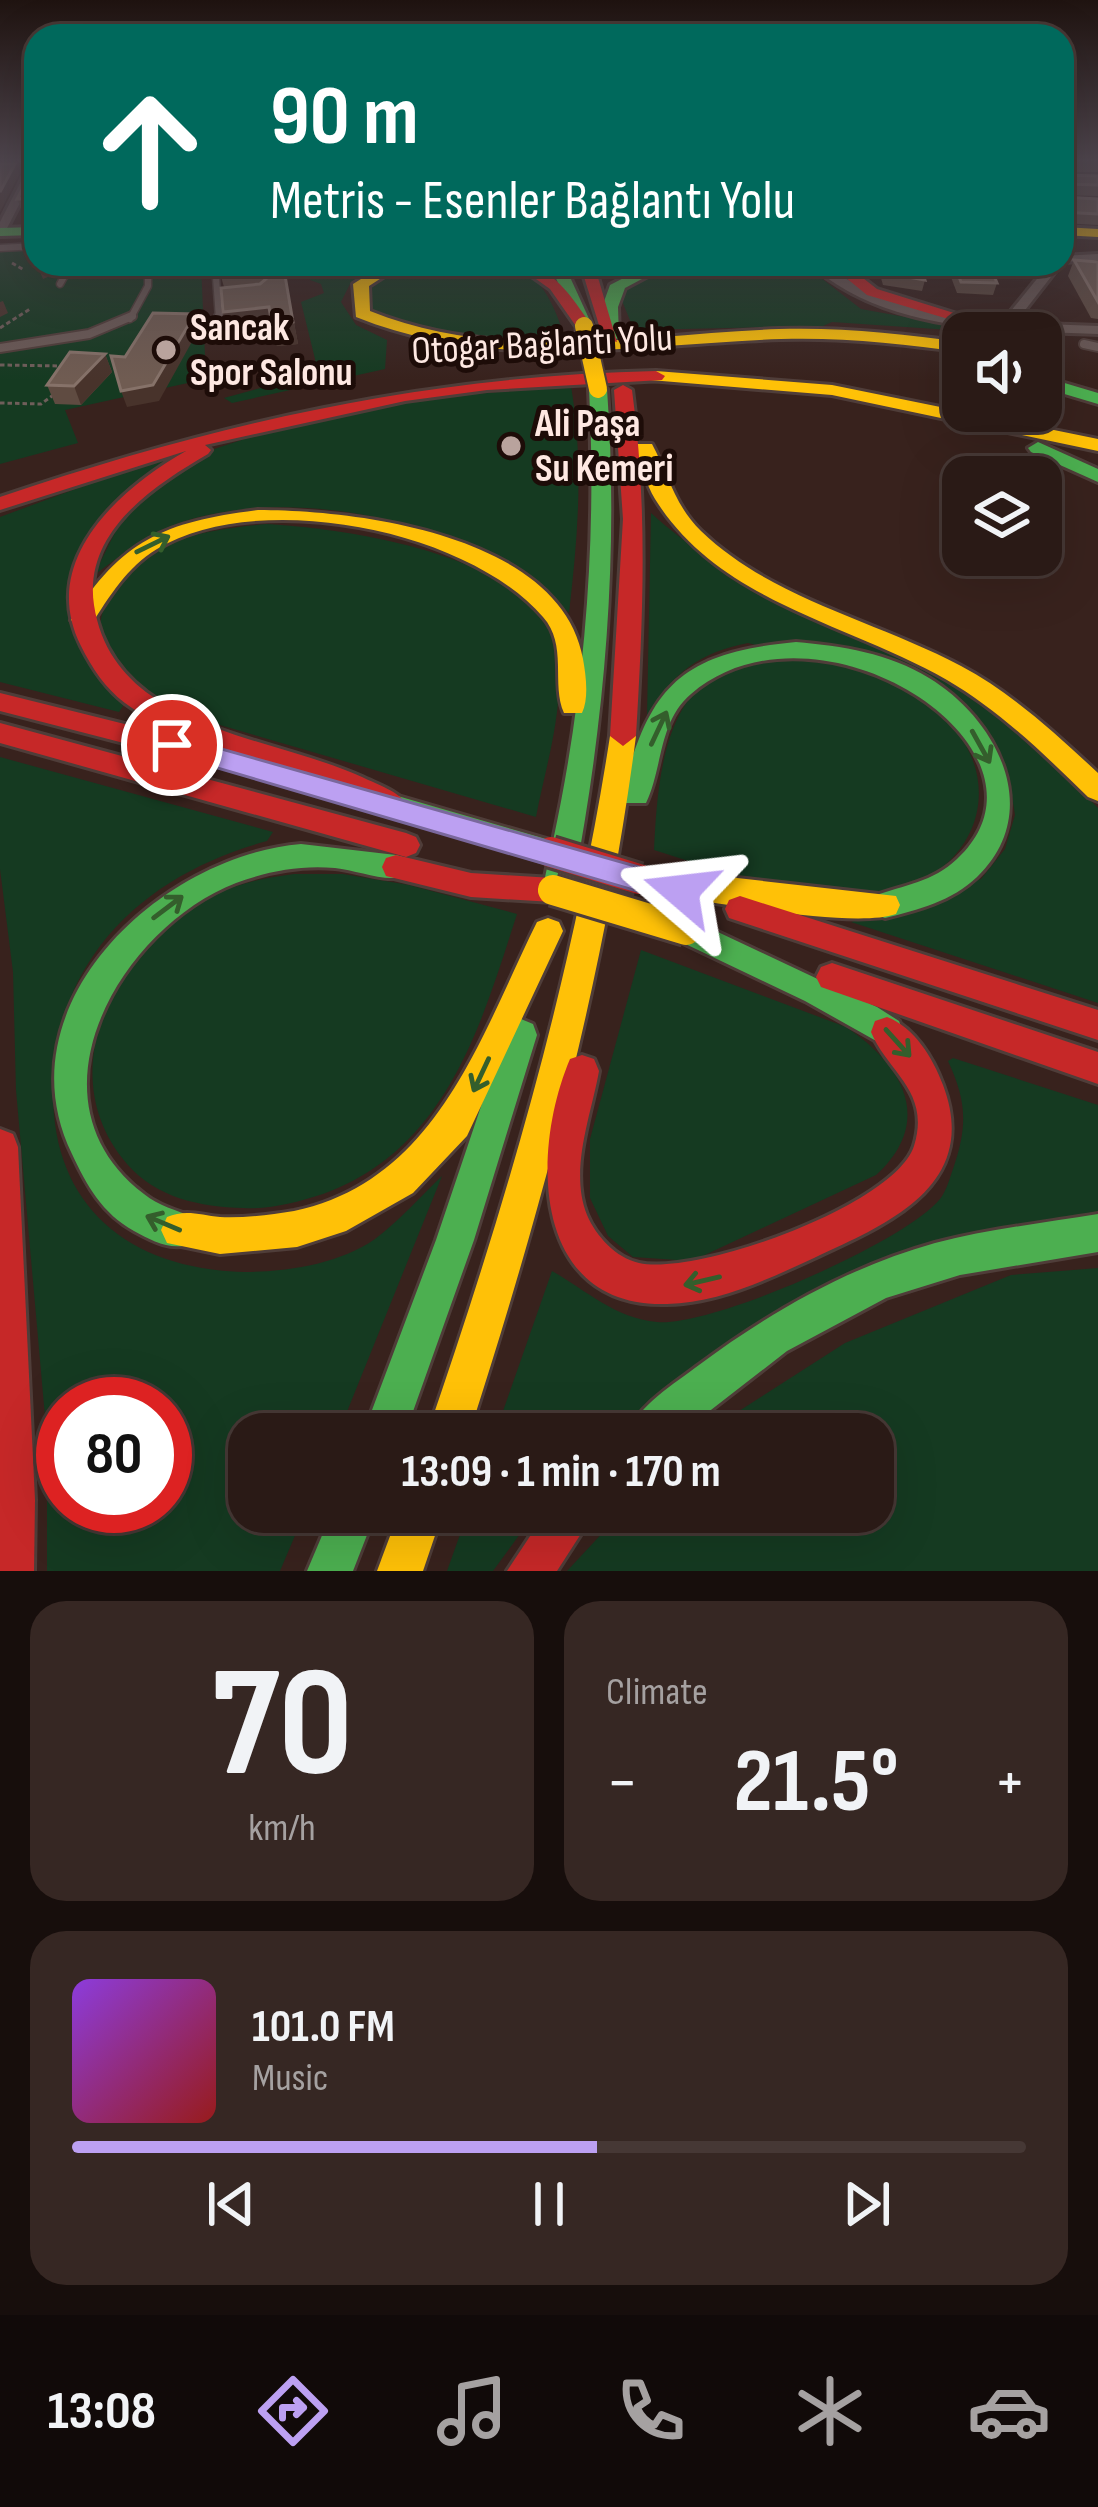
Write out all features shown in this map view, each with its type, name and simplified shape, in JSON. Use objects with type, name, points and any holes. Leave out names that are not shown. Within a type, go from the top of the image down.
[{"type":"main road","points":[[375,276],[361,284],[355,302],[364,320],[393,334],[472,346],[783,334],[942,345]]},
{"type":"main road","points":[[540,276],[555,286],[584,326]]},
{"type":"main road","points":[[592,276],[621,339]]},
{"type":"main road","points":[[391,1413],[488,1142],[548,932],[578,784],[604,578],[605,454],[610,390],[621,339],[610,307],[618,285],[637,276]]},
{"type":"main road","points":[[841,276],[872,292],[942,314]]},
{"type":"main road","points":[[455,1413],[538,1158],[602,874],[626,727],[634,567],[632,452],[570,277]]},
{"type":"main road","points":[[621,339],[798,344],[942,364]]},
{"type":"main road","points":[[1062,355],[1098,376]]},
{"type":"main road","points":[[561,362],[758,356],[942,366]]},
{"type":"main road","name":"Otogar Bağlantı Yolu","points":[[0,476],[215,416],[344,387],[451,371],[561,362],[748,368],[942,398]]},
{"type":"main road","name":"Otogar Bağlantı Yolu","points":[[0,504],[238,424],[393,392],[570,375],[742,380],[916,405],[1098,445]]},
{"type":"main road","points":[[742,380],[934,416],[1044,450],[1098,476]]},
{"type":"main road","points":[[1062,388],[1098,399]]},
{"type":"main road","points":[[610,390],[639,423],[657,492],[677,522],[699,542],[778,589],[955,674],[1009,709],[1098,790]]},
{"type":"main road","points":[[393,392],[237,435],[199,451],[152,480],[115,514],[90,551],[80,585],[81,629],[91,652],[116,683],[168,719],[316,769],[394,806]]},
{"type":"main road","points":[[1062,423],[1098,431]]},
{"type":"main road","points":[[81,629],[94,592],[130,555],[210,521],[285,514],[424,538],[514,577],[548,606],[559,623],[572,664],[572,746],[578,784]]},
{"type":"main road","points":[[602,874],[625,839],[651,745],[679,691],[718,663],[757,652],[806,650],[848,655],[919,682],[974,733],[996,776],[996,823],[989,844],[976,864],[928,896],[876,907],[836,906],[639,878]]},
{"type":"main road","points":[[0,702],[551,852],[1098,1025]]},
{"type":"main road","points":[[0,734],[258,802],[686,930],[1098,1067]]},
{"type":"main road","points":[[548,932],[524,970],[466,1106],[437,1148],[366,1208],[323,1227],[279,1238],[229,1240],[186,1233],[138,1213],[108,1186],[84,1153],[71,1111],[68,1064],[79,1021],[121,950],[186,893],[260,862],[324,854],[370,859],[518,892],[554,890]]},
{"type":"main road","points":[[585,952],[589,1010],[567,1152],[568,1214],[584,1247],[623,1276],[657,1286],[688,1286],[782,1253],[874,1210],[908,1188],[927,1161],[935,1107],[920,1069],[875,1020],[686,930]]},
{"type":"main road","points":[[0,1147],[13,1499],[11,1571]]},
{"type":"main road","points":[[669,1413],[758,1351],[890,1277],[1098,1233]]},
{"type":"main road","points":[[330,1571],[345,1533]]},
{"type":"main road","points":[[400,1571],[414,1533]]},
{"type":"main road","points":[[530,1571],[558,1533]]},
{"type":"street","points":[[1017,312],[1047,276]]},
{"type":"street","points":[[1062,336],[1095,341]]},
{"type":"street","points":[[1062,343],[1095,341]]},
{"type":"lane","points":[[60,284],[64,276]]},
{"type":"lane","points":[[0,349],[89,334],[130,319],[148,286],[148,276]]},
{"type":"lane","points":[[215,276],[220,333]]},
{"type":"lane","points":[[218,302],[237,299]]},
{"type":"path","points":[[0,263],[23,270]]},
{"type":"path","points":[[0,328],[30,309]]},
{"type":"path","points":[[0,365],[76,366]]},
{"type":"path","points":[[0,403],[49,402],[61,386]]},
{"type":"green space","points":[[24,244],[24,276],[202,276],[206,379],[65,410],[78,443],[0,464],[0,245]]},
{"type":"green space","points":[[309,276],[361,276],[351,282],[341,302],[356,325],[387,340],[385,369],[232,403],[224,398],[305,376],[305,366],[316,363],[301,302],[324,293],[321,284]]},
{"type":"green space","points":[[387,276],[529,276],[553,306],[564,336],[445,339],[368,314],[366,289]]},
{"type":"green space","points":[[647,276],[818,276],[861,309],[942,324],[942,329],[832,322],[823,326],[634,330],[620,296],[629,283]]},
{"type":"green space","points":[[571,386],[578,499],[569,613],[531,582],[486,555],[382,518],[327,510],[219,513],[171,526],[94,575],[124,514],[211,450],[311,417],[404,400]]},
{"type":"green space","points":[[186,448],[94,537],[76,564],[67,593],[71,624],[90,661],[125,703],[119,712],[0,682],[0,517]]},
{"type":"green space","points":[[651,513],[719,564],[971,694],[1028,740],[1098,808],[1098,1003],[851,922],[981,879],[1005,849],[1015,815],[1010,784],[948,695],[748,643],[689,667],[647,716]]},
{"type":"green space","points":[[266,524],[340,532],[430,552],[509,587],[538,612],[554,642],[559,685],[536,817],[213,723],[174,708],[133,681],[97,635],[105,602],[119,578],[135,562],[176,541]]},
{"type":"green space","points":[[785,655],[892,682],[924,700],[956,730],[974,763],[979,796],[972,827],[955,855],[929,877],[894,891],[828,895],[752,880],[654,850],[666,750],[686,704],[721,671]]},
{"type":"green space","points":[[0,757],[273,832],[267,841],[219,857],[154,893],[117,926],[82,973],[60,1031],[55,1063],[54,1109],[60,1150],[74,1185],[96,1215],[124,1239],[158,1256],[244,1272],[312,1265],[361,1248],[442,1176],[346,1413],[228,1413],[228,1533],[296,1533],[280,1571],[47,1571],[47,1533],[192,1533],[192,1377],[41,1377],[16,1090],[13,972],[0,869]]},
{"type":"green space","points":[[294,874],[343,874],[409,885],[517,914],[489,999],[453,1080],[429,1116],[365,1174],[323,1194],[263,1208],[211,1205],[165,1193],[127,1164],[106,1132],[95,1098],[93,1063],[112,994],[131,963],[184,912],[237,886]]},
{"type":"green space","points":[[641,950],[846,1027],[866,1042],[896,1076],[904,1095],[904,1134],[894,1155],[876,1175],[692,1261],[633,1257],[608,1236],[590,1198],[590,1139]]},
{"type":"green space","points":[[953,1058],[1098,1105],[1098,1213],[690,1373],[640,1413],[502,1413],[552,1271],[628,1315],[657,1322],[684,1320],[806,1278],[920,1217],[945,1192],[962,1137],[962,1100],[948,1061]]},
{"type":"green space","points":[[1098,1268],[1098,1571],[567,1571],[602,1533],[894,1533],[894,1413],[736,1413],[845,1343],[1011,1275]]},
{"type":"green space","points":[[461,1533],[521,1533],[493,1571],[447,1571]]},
{"type":"building","points":[[1074,260],[1098,262],[1098,302]]},
{"type":"building","points":[[264,276],[285,276],[293,322],[272,325],[269,307],[223,312],[221,288],[260,284]]},
{"type":"building","points":[[959,276],[994,276],[997,283],[961,282]]},
{"type":"building","points":[[153,313],[195,314],[153,385],[121,391],[111,356],[125,357]]},
{"type":"building","points":[[70,352],[105,354],[74,386],[47,385]]},
{"type":"traffic: fast","points":[[562,276],[583,323]]},
{"type":"traffic: fast","points":[[611,338],[610,307],[618,285],[637,276]]},
{"type":"traffic: fast","points":[[1062,388],[1098,399]]},
{"type":"traffic: fast","points":[[559,882],[582,759],[597,637],[603,514],[598,389]]},
{"type":"traffic: fast","points":[[1038,448],[1098,476]]},
{"type":"traffic: fast","points":[[636,795],[652,737],[673,697],[716,666],[754,654],[796,650],[839,654],[880,665],[919,683],[952,706],[977,736],[992,767],[998,797],[995,824],[967,869],[916,898],[885,905]]},
{"type":"traffic: fast","points":[[370,799],[551,852]]},
{"type":"traffic: fast","points":[[180,1230],[145,1217],[116,1194],[100,1174],[75,1124],[69,1074],[79,1025],[101,979],[134,938],[174,903],[220,876],[269,860],[317,855],[396,867]]},
{"type":"traffic: fast","points":[[686,930],[841,1004],[887,1032]]},
{"type":"traffic: fast","points":[[392,1413],[455,1240],[521,1035]]},
{"type":"traffic: fast","points":[[673,1413],[773,1337],[879,1281],[960,1256],[1098,1233]]},
{"type":"traffic: fast","points":[[330,1571],[345,1533]]},
{"type":"traffic: slow","points":[[375,276],[361,284],[362,314],[407,332],[457,343],[566,348],[803,334],[942,345]]},
{"type":"traffic: slow","points":[[584,326],[598,389]]},
{"type":"traffic: slow","points":[[656,376],[832,390],[1098,445]]},
{"type":"traffic: slow","points":[[645,448],[662,495],[691,533],[728,564],[771,590],[974,685],[1012,712],[1098,790]]},
{"type":"traffic: slow","points":[[83,620],[117,572],[164,537],[208,523],[258,516],[368,523],[473,555],[516,580],[551,611],[568,644],[573,707]]},
{"type":"traffic: slow","points":[[455,1413],[554,1090],[594,914],[623,736]]},
{"type":"traffic: slow","points":[[639,879],[832,904],[885,905]]},
{"type":"traffic: slow","points":[[553,890],[686,930]]},
{"type":"traffic: slow","points":[[180,1230],[259,1235],[297,1229],[333,1218],[400,1180],[455,1124],[548,931]]},
{"type":"traffic: slow","points":[[400,1571],[414,1533]]},
{"type":"traffic: jam","points":[[540,276],[555,286],[584,326]]},
{"type":"traffic: jam","points":[[591,276],[611,338]]},
{"type":"traffic: jam","points":[[851,276],[872,292],[942,312]]},
{"type":"traffic: jam","points":[[0,504],[161,452],[323,411],[487,384],[656,376]]},
{"type":"traffic: jam","points":[[623,390],[633,519],[623,736]]},
{"type":"traffic: jam","points":[[201,450],[140,490],[105,525],[93,546],[81,592],[87,634],[104,668],[131,695],[164,716],[329,775],[394,806]]},
{"type":"traffic: jam","points":[[0,702],[201,753]]},
{"type":"traffic: jam","points":[[0,733],[406,845]]},
{"type":"traffic: jam","points":[[551,852],[639,879]]},
{"type":"traffic: jam","points":[[396,867],[471,885],[553,890]]},
{"type":"traffic: jam","points":[[740,909],[1098,1025]]},
{"type":"traffic: jam","points":[[832,977],[1098,1068]]},
{"type":"traffic: jam","points":[[582,1071],[563,1181],[576,1233],[592,1256],[613,1273],[637,1282],[689,1283],[743,1269],[861,1217],[894,1198],[920,1171],[930,1151],[933,1109],[917,1067],[887,1032]]},
{"type":"traffic: jam","points":[[0,1147],[13,1500],[11,1571]]},
{"type":"traffic: jam","points":[[530,1571],[558,1533]]},
{"type":"place","name":"Sancak Spor Salonu","points":[[166,350]]},
{"type":"place","name":"Ali Paşa Su Kemeri","points":[[511,446]]},
{"type":"route","points":[[172,745],[681,891]]}]
